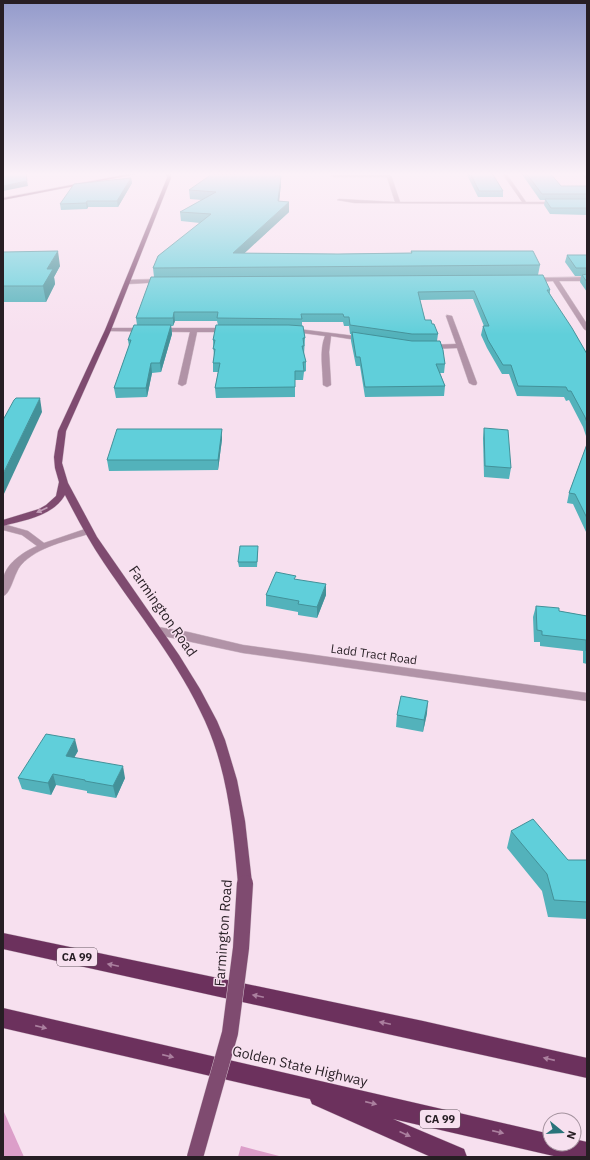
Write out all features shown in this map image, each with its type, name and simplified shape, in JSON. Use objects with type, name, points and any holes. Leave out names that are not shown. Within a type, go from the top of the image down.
[{"type":"highway","name":"CA 99","points":[[3,941],[423,1031],[587,1068]]},
{"type":"highway","name":"Golden State Highway","points":[[3,1018],[587,1153]]},
{"type":"highway","points":[[292,1085],[456,1157]]},
{"type":"main road","name":"Farmington Road","points":[[150,227],[108,330],[62,431],[58,448],[59,472],[88,531],[106,560],[158,631],[198,697],[211,721],[222,750],[233,792],[240,834],[245,883],[241,948],[230,1033],[195,1157]]},
{"type":"main road","points":[[3,523],[41,512],[52,506],[61,496],[63,481]]},
{"type":"street","points":[[525,280],[587,280]]},
{"type":"street","points":[[555,280],[587,329]]},
{"type":"street","points":[[128,282],[167,282]]},
{"type":"street","points":[[449,316],[473,383]]},
{"type":"street","points":[[108,330],[234,330]]},
{"type":"street","points":[[182,384],[194,330]]},
{"type":"street","points":[[281,330],[329,334],[368,340]]},
{"type":"street","points":[[327,385],[326,341],[329,334]]},
{"type":"street","points":[[424,347],[460,346]]},
{"type":"street","points":[[3,527],[29,533],[43,547]]},
{"type":"street","points":[[3,593],[12,570],[21,560],[43,547],[88,531]]},
{"type":"street","name":"Ladd Tract Road","points":[[158,631],[188,636],[243,649],[587,697]]},
{"type":"shaded area","points":[[4,1112],[24,1157],[3,1157]]},
{"type":"shaded area","points":[[241,1146],[283,1157],[238,1157]]},
{"type":"building","points":[[194,227],[261,227],[233,253],[338,254],[412,253],[411,251],[533,251],[540,265],[153,268],[158,256]]},
{"type":"building","points":[[58,251],[47,269],[53,269],[43,286],[3,286],[3,252]]},
{"type":"building","points":[[567,255],[587,255],[587,268],[576,268]]},
{"type":"building","points":[[587,274],[587,282],[582,275]]},
{"type":"building","points":[[543,275],[550,290],[547,290],[587,354],[587,423],[571,391],[568,391],[566,387],[518,386],[511,365],[503,365],[488,340],[483,326],[489,326],[474,291],[418,292],[425,320],[431,320],[438,334],[412,334],[350,325],[349,317],[344,317],[343,314],[301,314],[302,319],[217,318],[218,312],[174,312],[173,318],[136,318],[151,277]]},
{"type":"building","points":[[134,325],[171,325],[160,363],[151,363],[146,388],[114,388],[131,340],[128,340]]},
{"type":"building","points":[[216,325],[303,326],[305,338],[303,338],[304,346],[302,346],[306,362],[303,362],[304,371],[295,371],[295,387],[215,388],[220,363],[213,363],[215,349],[213,349],[215,340],[213,340]]},
{"type":"building","points":[[352,332],[412,341],[440,341],[445,364],[436,364],[445,386],[365,387],[360,357],[356,357]]},
{"type":"building","points":[[16,398],[40,398],[3,474],[3,420]]},
{"type":"building","points":[[484,428],[508,430],[511,468],[485,466]]},
{"type":"building","points":[[117,429],[222,429],[218,460],[107,460]]},
{"type":"building","points":[[587,444],[587,518],[575,494],[569,493]]},
{"type":"building","points":[[240,546],[258,546],[257,562],[238,562]]},
{"type":"building","points":[[276,572],[296,576],[294,579],[326,584],[317,607],[298,604],[299,601],[266,595]]},
{"type":"building","points":[[536,606],[559,608],[559,611],[587,616],[587,652],[586,640],[542,635],[542,631],[537,630]]},
{"type":"building","points":[[401,696],[428,701],[424,720],[397,715]]},
{"type":"building","points":[[46,734],[75,739],[66,756],[123,766],[113,786],[53,774],[48,783],[18,778]]},
{"type":"building","points":[[533,819],[568,860],[587,860],[587,902],[554,900],[547,874],[511,831]]}]
